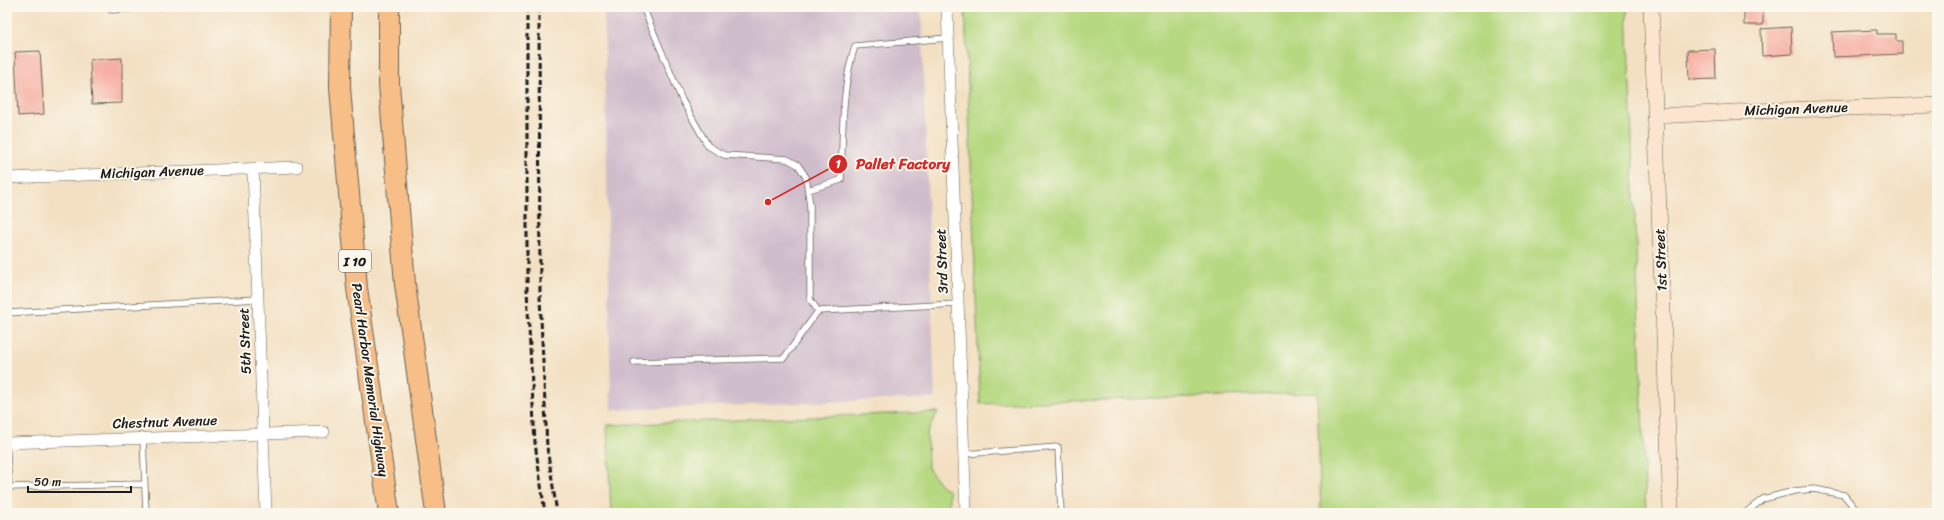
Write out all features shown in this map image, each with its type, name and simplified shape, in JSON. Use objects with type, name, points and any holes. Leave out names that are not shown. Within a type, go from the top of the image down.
[{"type":"highway","name":"Pearl Harbor Memorial Highway","points":[[341,7],[340,88],[357,288],[389,513]]},
{"type":"highway","points":[[389,7],[389,84],[405,284],[436,513]]},
{"type":"street","name":"3rd Street","points":[[947,7],[966,513]]},
{"type":"street","name":"1st Street","points":[[1651,7],[1671,513]]},
{"type":"street","name":"Michigan Avenue","points":[[1656,116],[1754,110],[1937,105]]},
{"type":"street","name":"Michigan Avenue","points":[[7,178],[297,167]]},
{"type":"street","name":"5th Street","points":[[253,168],[266,513]]},
{"type":"street","name":"Chestnut Avenue","points":[[7,443],[324,432]]},
{"type":"lane","points":[[109,7],[111,10],[159,7]]},
{"type":"lane","points":[[643,7],[682,100],[708,146],[724,155],[787,159],[798,165],[806,177],[810,206],[810,300],[818,311]]},
{"type":"lane","points":[[808,190],[841,180],[845,101],[850,63],[855,46],[948,38]]},
{"type":"lane","points":[[7,312],[258,299]]},
{"type":"lane","points":[[818,311],[958,304]]},
{"type":"lane","points":[[634,362],[784,358],[818,311]]},
{"type":"lane","points":[[143,438],[146,513]]},
{"type":"lane","points":[[964,454],[1058,447],[1061,513]]},
{"type":"lane","points":[[7,453],[9,487],[144,484]]},
{"type":"lane","points":[[1745,513],[1763,500],[1794,491],[1814,489],[1844,495],[1856,510],[1856,513]]},
{"type":"shaded area","points":[[604,7],[921,7],[935,398],[611,410]]},
{"type":"green space","points":[[965,7],[1627,7],[1646,513],[1321,513],[1317,393],[980,404]]},
{"type":"green space","points":[[938,412],[927,433],[928,468],[940,484],[949,491],[949,513],[611,513],[607,425]]},
{"type":"building","points":[[1744,10],[1763,10],[1763,25],[1744,25]]},
{"type":"building","points":[[1791,27],[1792,54],[1762,56],[1761,29]]},
{"type":"building","points":[[1877,30],[1877,34],[1896,34],[1896,41],[1902,41],[1902,54],[1833,57],[1832,32]]},
{"type":"building","points":[[1715,49],[1716,79],[1689,80],[1688,50]]},
{"type":"building","points":[[40,51],[44,114],[18,116],[15,52]]},
{"type":"building","points":[[122,58],[122,103],[92,104],[90,60]]},
{"type":"railway","points":[[527,7],[527,290],[535,443],[545,513]]},
{"type":"railway","points":[[539,7],[540,297],[547,447],[557,513]]},
{"type":"place","name":"Pallet Factory","points":[[768,202]]}]
